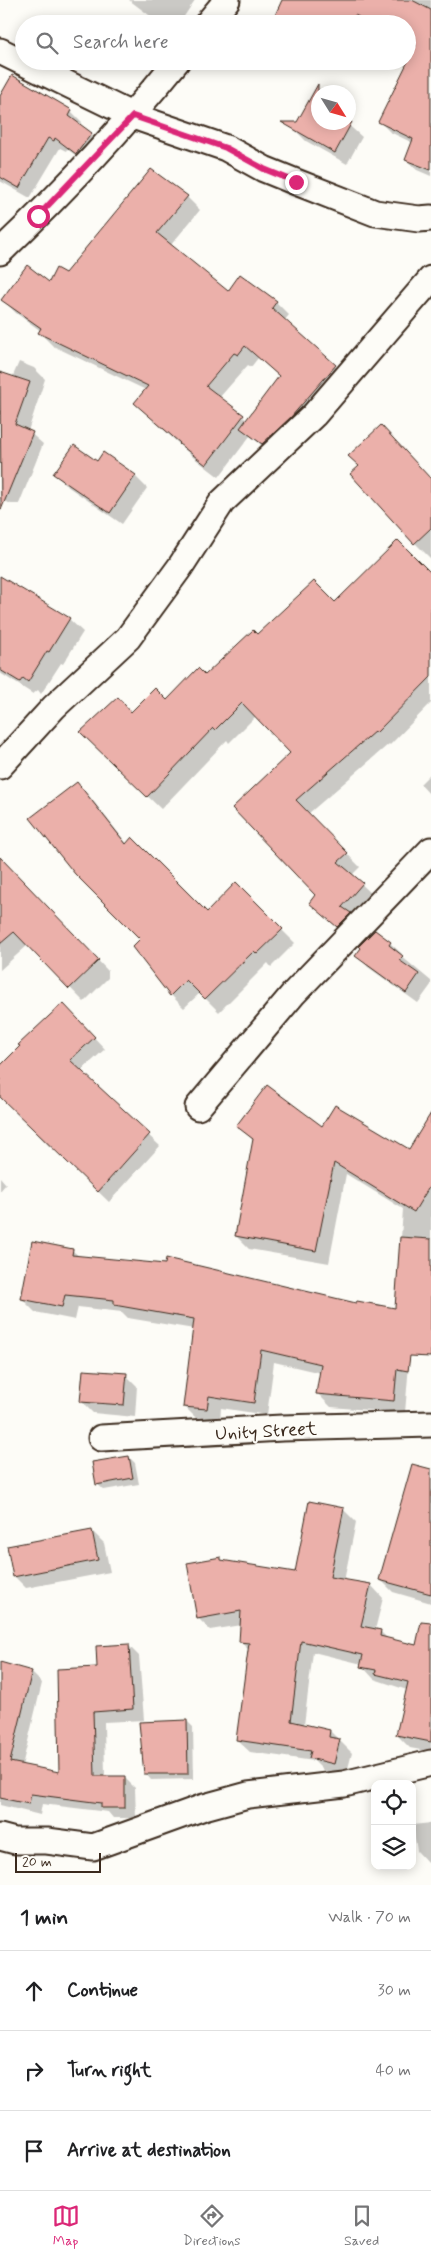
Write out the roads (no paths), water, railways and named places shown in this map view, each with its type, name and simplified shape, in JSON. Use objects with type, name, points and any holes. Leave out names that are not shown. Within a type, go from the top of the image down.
[{"type":"street","points":[[214,15],[227,0]]},
{"type":"street","points":[[0,51],[15,58]]},
{"type":"street","points":[[39,70],[133,116],[226,148],[264,169],[374,213],[419,220],[431,218]]},
{"type":"street","points":[[0,252],[38,216],[133,116],[170,70]]},
{"type":"street","points":[[0,766],[54,707],[128,638],[180,567],[222,502],[314,415],[431,279]]},
{"type":"street","points":[[198,1107],[294,993],[431,850]]},
{"type":"street","name":"Unity Street","points":[[101,1438],[282,1428],[431,1424]]},
{"type":"street","points":[[0,1837],[15,1841],[47,1841],[93,1847],[204,1807],[248,1795],[344,1784],[431,1763]]}]
